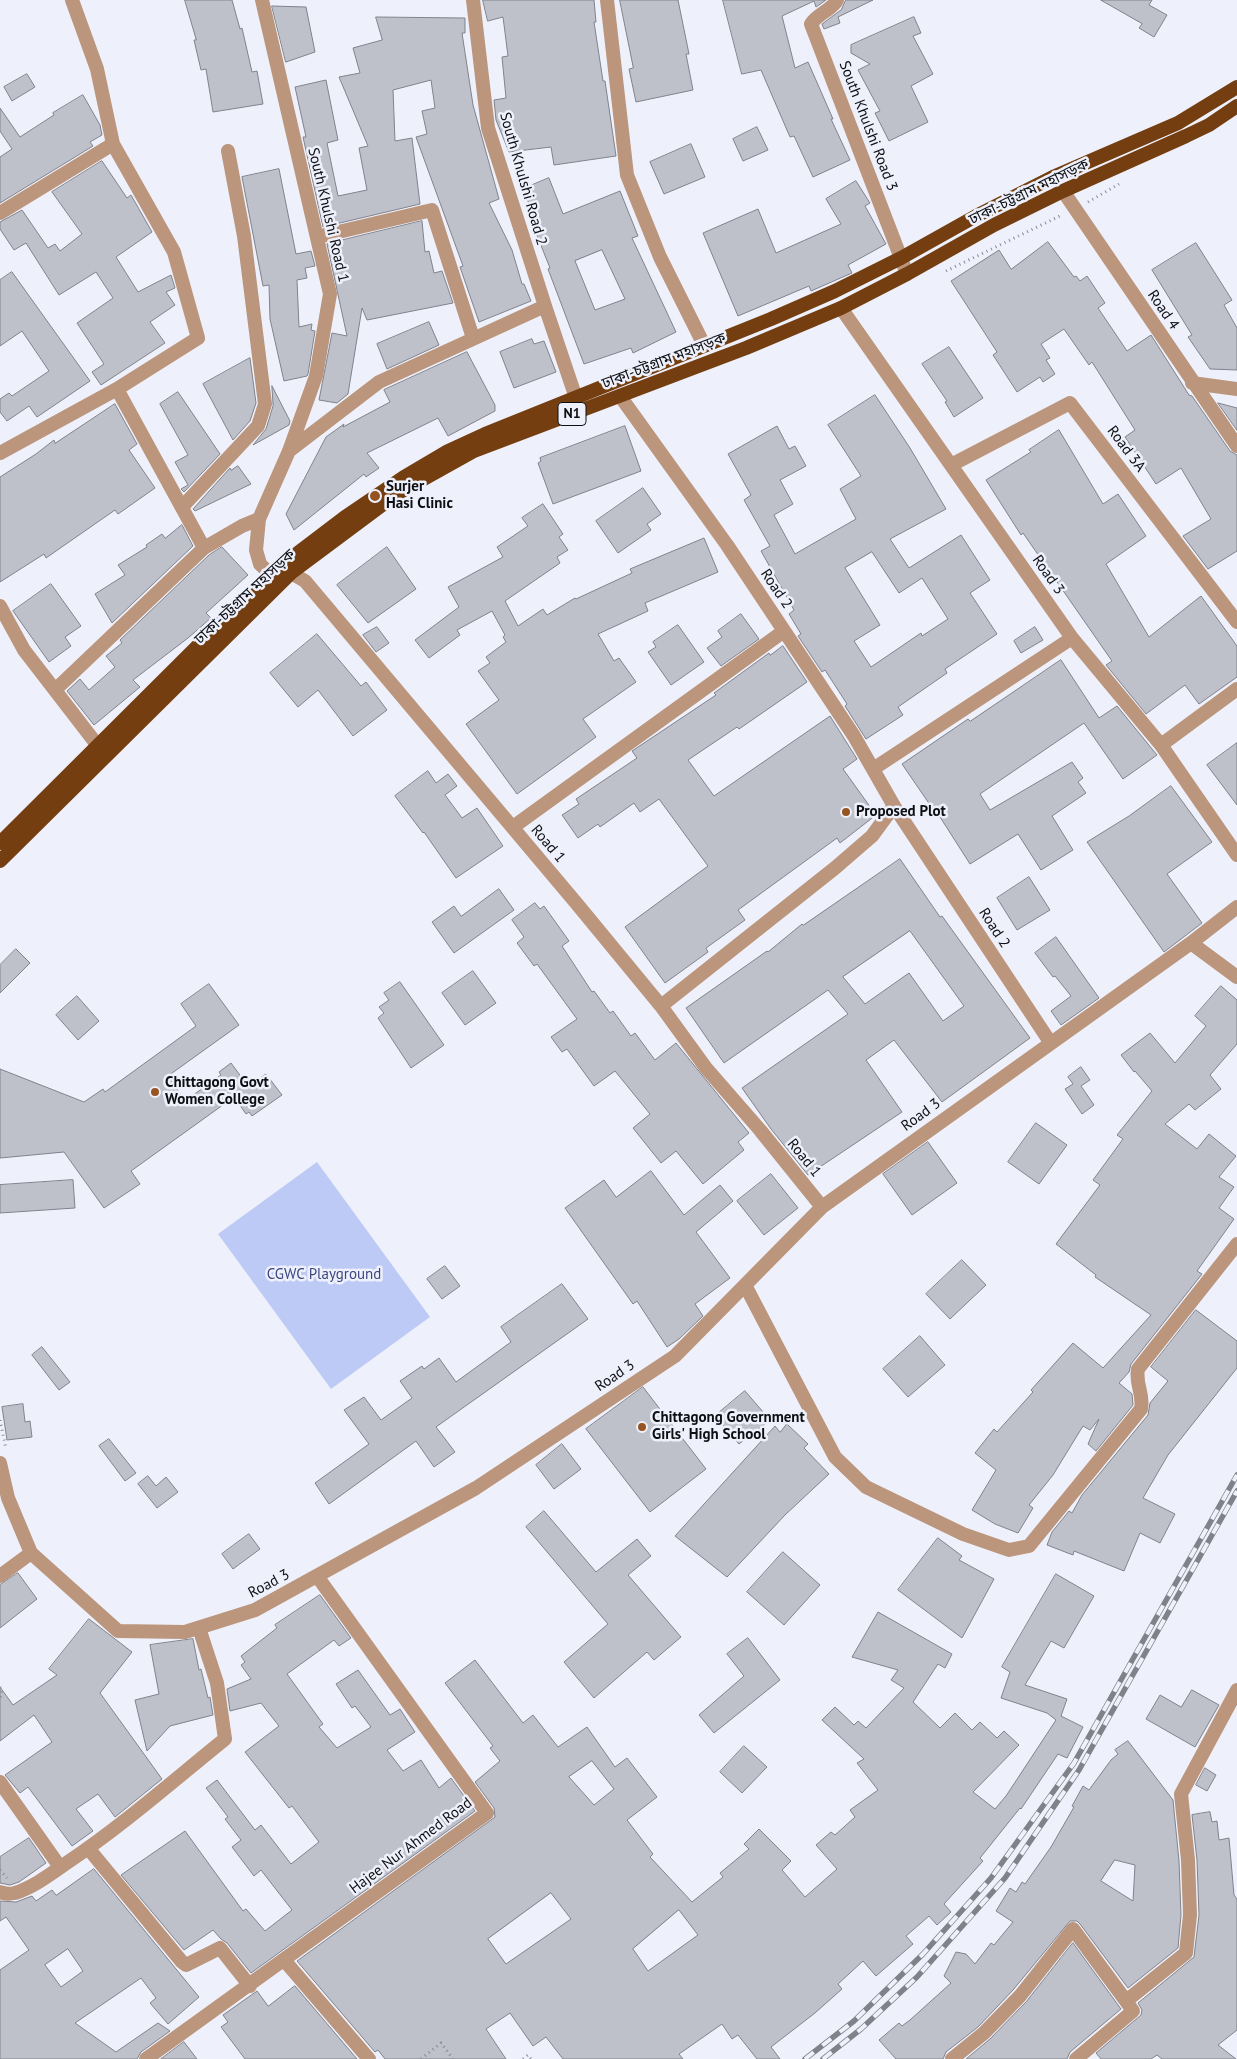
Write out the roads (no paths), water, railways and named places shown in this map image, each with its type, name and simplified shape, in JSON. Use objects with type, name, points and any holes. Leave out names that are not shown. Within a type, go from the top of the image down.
[{"type":"highway","name":"ঢাকা-চট্টগ্রাম মহাসড়ক","points":[[0,861],[291,572],[397,494],[454,460],[704,345],[808,303],[901,258],[976,216],[1053,177],[1178,123],[1237,87]]},
{"type":"highway","name":"ঢাকা-চট্টগ্রাম মহাসড়ক","points":[[0,843],[270,574],[345,517],[418,468],[448,451],[485,434],[578,404],[620,396],[746,348],[841,308],[907,274],[994,225],[1063,191],[1209,125],[1237,106]]},
{"type":"street","points":[[0,453],[117,389],[198,338],[174,252],[113,144],[97,69],[72,0]]},
{"type":"street","name":"South Khulshi Road 1","points":[[259,519],[289,451],[316,376],[330,294],[262,0]]},
{"type":"street","name":"South Khulshi Road 2","points":[[473,0],[488,128],[578,404]]},
{"type":"street","points":[[607,0],[627,175],[660,257],[704,345]]},
{"type":"street","name":"South Khulshi Road 3","points":[[837,0],[815,18],[811,24],[907,274]]},
{"type":"street","points":[[0,213],[113,144]]},
{"type":"street","points":[[182,507],[258,426],[265,404],[244,236],[228,151]]},
{"type":"street","name":"Road 4","points":[[1063,191],[1192,383],[1237,446]]},
{"type":"street","points":[[317,237],[432,210],[473,338]]},
{"type":"street","points":[[289,451],[379,382],[545,306]]},
{"type":"street","name":"Road 3","points":[[841,308],[1072,638],[1161,744],[1237,855]]},
{"type":"street","points":[[1192,383],[1237,389]]},
{"type":"street","points":[[117,389],[204,548]]},
{"type":"street","name":"Road 2","points":[[620,396],[728,545],[854,736],[894,806],[1050,1042]]},
{"type":"street","name":"Road 3A","points":[[951,465],[1070,403],[1237,622]]},
{"type":"street","points":[[55,690],[204,548],[242,526],[259,519],[256,550],[260,564],[270,574],[291,572]]},
{"type":"street","name":"Road 1","points":[[291,572],[305,580],[513,827],[661,1006],[706,1068],[760,1130],[822,1207]]},
{"type":"street","points":[[0,606],[24,650],[98,746]]},
{"type":"street","points":[[513,827],[784,631]]},
{"type":"street","points":[[873,769],[1072,638]]},
{"type":"street","points":[[1161,744],[1237,689]]},
{"type":"street","points":[[661,1006],[836,868],[872,836],[894,806]]},
{"type":"street","name":"Road 3","points":[[4,1461],[8,1498],[31,1553],[118,1631],[185,1632],[255,1610],[476,1488],[674,1356],[822,1207],[1050,1042],[1191,943],[1237,907]]},
{"type":"street","points":[[1191,943],[1237,977]]},
{"type":"street","points":[[745,1285],[835,1457],[866,1487],[963,1534],[1009,1550],[1029,1546],[1140,1409],[1143,1398],[1136,1379],[1138,1369],[1237,1244]]},
{"type":"street","points":[[0,1576],[31,1553]]},
{"type":"street","name":"Hajee Nur Ahmed Road","points":[[146,2059],[250,1986],[487,1813],[317,1576]]},
{"type":"street","points":[[5,1887],[5,1894],[14,1893],[36,1883],[60,1868],[225,1739],[217,1683],[199,1628]]},
{"type":"street","points":[[1126,2001],[1186,1953],[1190,1915],[1188,1860],[1182,1794],[1237,1690]]},
{"type":"street","points":[[0,1782],[60,1868]]},
{"type":"street","points":[[88,1848],[182,1962],[186,1965],[220,1948],[250,1986]]},
{"type":"street","points":[[952,2059],[984,2033],[1020,1996],[1073,1929],[1133,2011],[1076,2059]]},
{"type":"street","points":[[284,1960],[369,2059]]},
{"type":"railway","points":[[805,2059],[854,2021],[923,1954],[991,1878],[1074,1763],[1237,1475]]},
{"type":"railway","points":[[823,2059],[861,2029],[917,1977],[1005,1878],[1079,1770],[1237,1491]]},
{"type":"place","name":"Surjer Hasi Clinic","points":[[375,496]]},
{"type":"place","name":"Proposed Plot","points":[[846,812]]},
{"type":"place","name":"Chittagong Govt Women College","points":[[155,1092]]},
{"type":"place","name":"Chittagong Government Girls' High School","points":[[642,1427]]},
{"type":"park label","name":"CGWC Playground","points":[[324,1275]]}]
